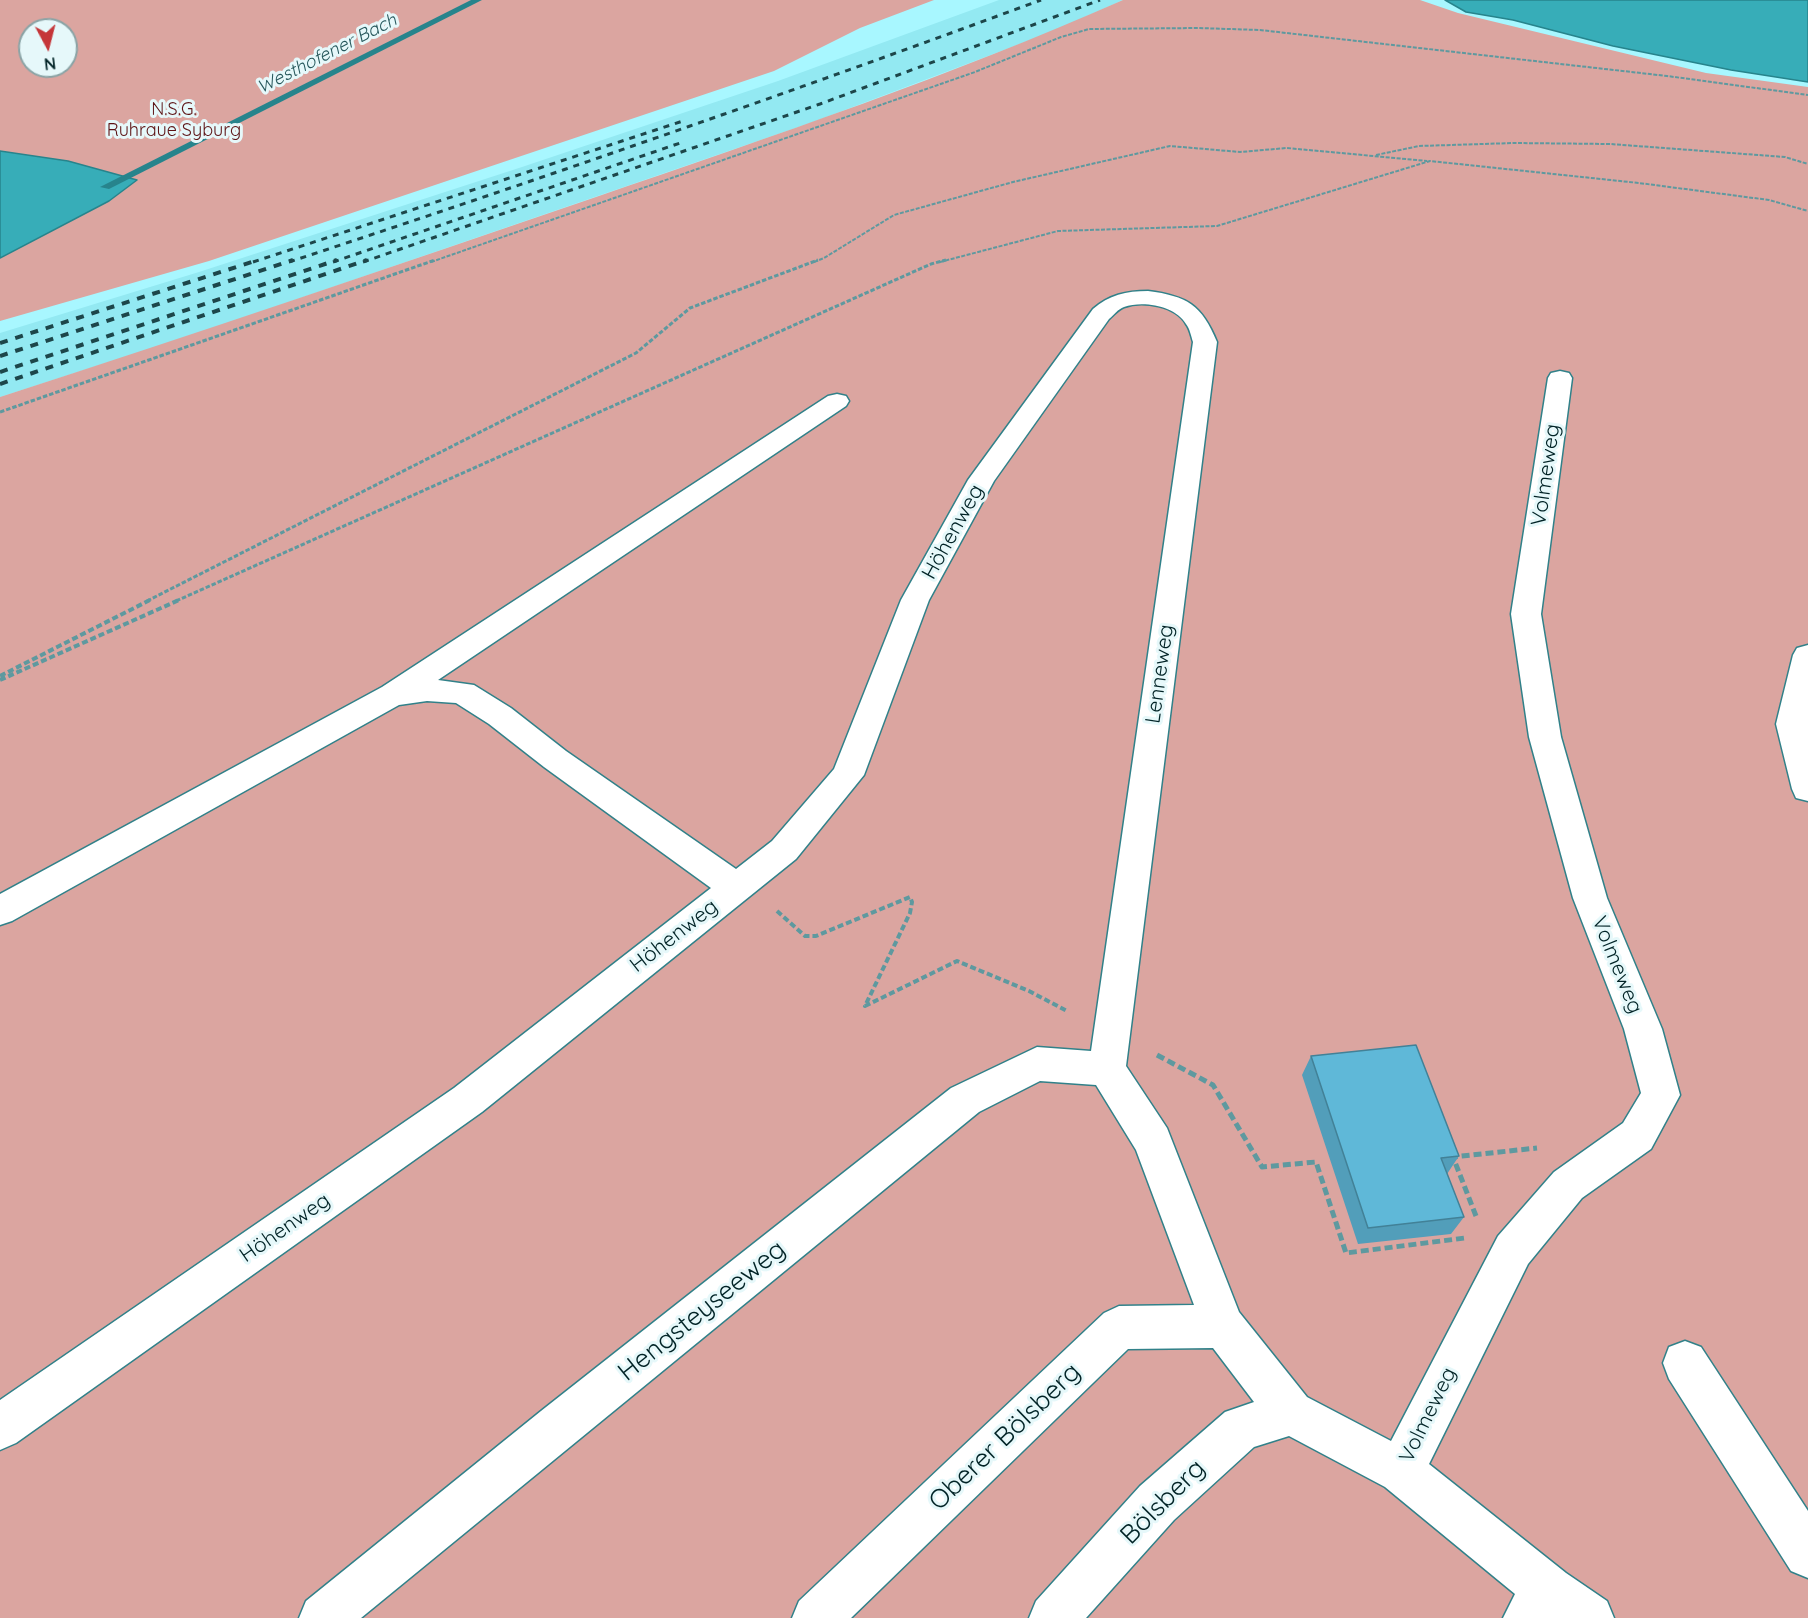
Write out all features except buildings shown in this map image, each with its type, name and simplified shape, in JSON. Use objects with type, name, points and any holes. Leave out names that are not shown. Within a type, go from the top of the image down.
[{"type":"lane","name":"Höhenweg","points":[[0,1427],[468,1100],[784,850],[848,775],[915,600],[981,480],[1094,323],[1115,302],[1134,298],[1162,300]]},
{"type":"lane","name":"Lenneweg","points":[[1109,1052],[1205,342],[1195,318],[1180,306],[1162,300]]},
{"type":"lane","name":"Volmeweg","points":[[1401,1471],[1513,1250],[1568,1185],[1637,1136],[1661,1095],[1643,1029],[1590,898],[1545,737],[1526,614],[1560,378]]},
{"type":"lane","points":[[0,911],[393,695],[837,402]]},
{"type":"lane","points":[[1808,655],[1792,724],[1808,789]]},
{"type":"lane","points":[[393,695],[426,690],[463,693],[500,716],[555,759],[736,887]]},
{"type":"lane","points":[[1109,1052],[1153,1141],[1223,1326],[1291,1413],[1401,1471],[1538,1604],[1590,1618]]},
{"type":"lane","name":"Hengsteyseeweg","points":[[323,1618],[556,1427],[965,1100],[1037,1064],[1109,1052]]},
{"type":"lane","name":"Oberer Bölsberg","points":[[816,1618],[1119,1328],[1223,1326]]},
{"type":"lane","points":[[1685,1363],[1808,1554]]},
{"type":"lane","name":"Bölsberg","points":[[1053,1618],[1157,1503],[1241,1428],[1291,1413]]},
{"type":"path","points":[[0,412],[964,76],[1061,37],[1089,29],[1260,30],[1655,75],[1808,95]]},
{"type":"path","points":[[1369,157],[1419,146],[1610,144],[1785,157],[1808,164]]},
{"type":"path","points":[[0,678],[636,353],[690,308],[824,258],[894,215],[1013,182],[1170,146],[1240,152],[1287,148],[1639,183],[1769,200],[1808,211]]},
{"type":"path","points":[[0,678],[931,264],[1058,231],[1217,226],[1430,161]]},
{"type":"path","points":[[816,936],[910,897],[912,902],[910,913],[865,1006],[957,961],[1029,991],[1109,1052],[1160,1056],[1213,1085],[1262,1167],[1316,1162],[1346,1253],[1472,1237]]},
{"type":"path","points":[[1480,1226],[1452,1157],[1542,1147]]},
{"type":"shaded area","points":[[999,0],[1123,0],[1049,33],[813,122],[193,335],[0,397],[0,333],[199,272],[522,167],[778,81]]},
{"type":"shaded area","points":[[1445,0],[1808,0],[1808,82],[1731,70],[1613,46],[1513,20],[1466,12]]},
{"type":"shaded area","points":[[0,151],[68,161],[137,180],[109,201],[0,258]]},
{"type":"green space","name":"N.S.G. Ruhraue Syburg","points":[[0,0],[934,0],[860,28],[774,71],[209,261],[0,321]]},
{"type":"green space","points":[[1123,0],[1420,0],[1458,13],[1706,73],[1808,87],[1808,1618],[0,1618],[0,397],[795,128],[927,80]]},
{"type":"waterway","name":"Westhofener Bach","points":[[105,187],[478,0]]},
{"type":"railway","points":[[289,262],[666,134],[1041,0]]},
{"type":"railway","points":[[363,262],[820,104],[1100,0]]},
{"type":"railway","points":[[253,262],[683,121]]},
{"type":"railway","points":[[333,262],[683,142]]},
{"type":"railway","points":[[0,343],[258,260]]},
{"type":"railway","points":[[0,356],[293,260]]},
{"type":"railway","points":[[0,372],[337,260]]},
{"type":"railway","points":[[0,384],[367,260]]}]
